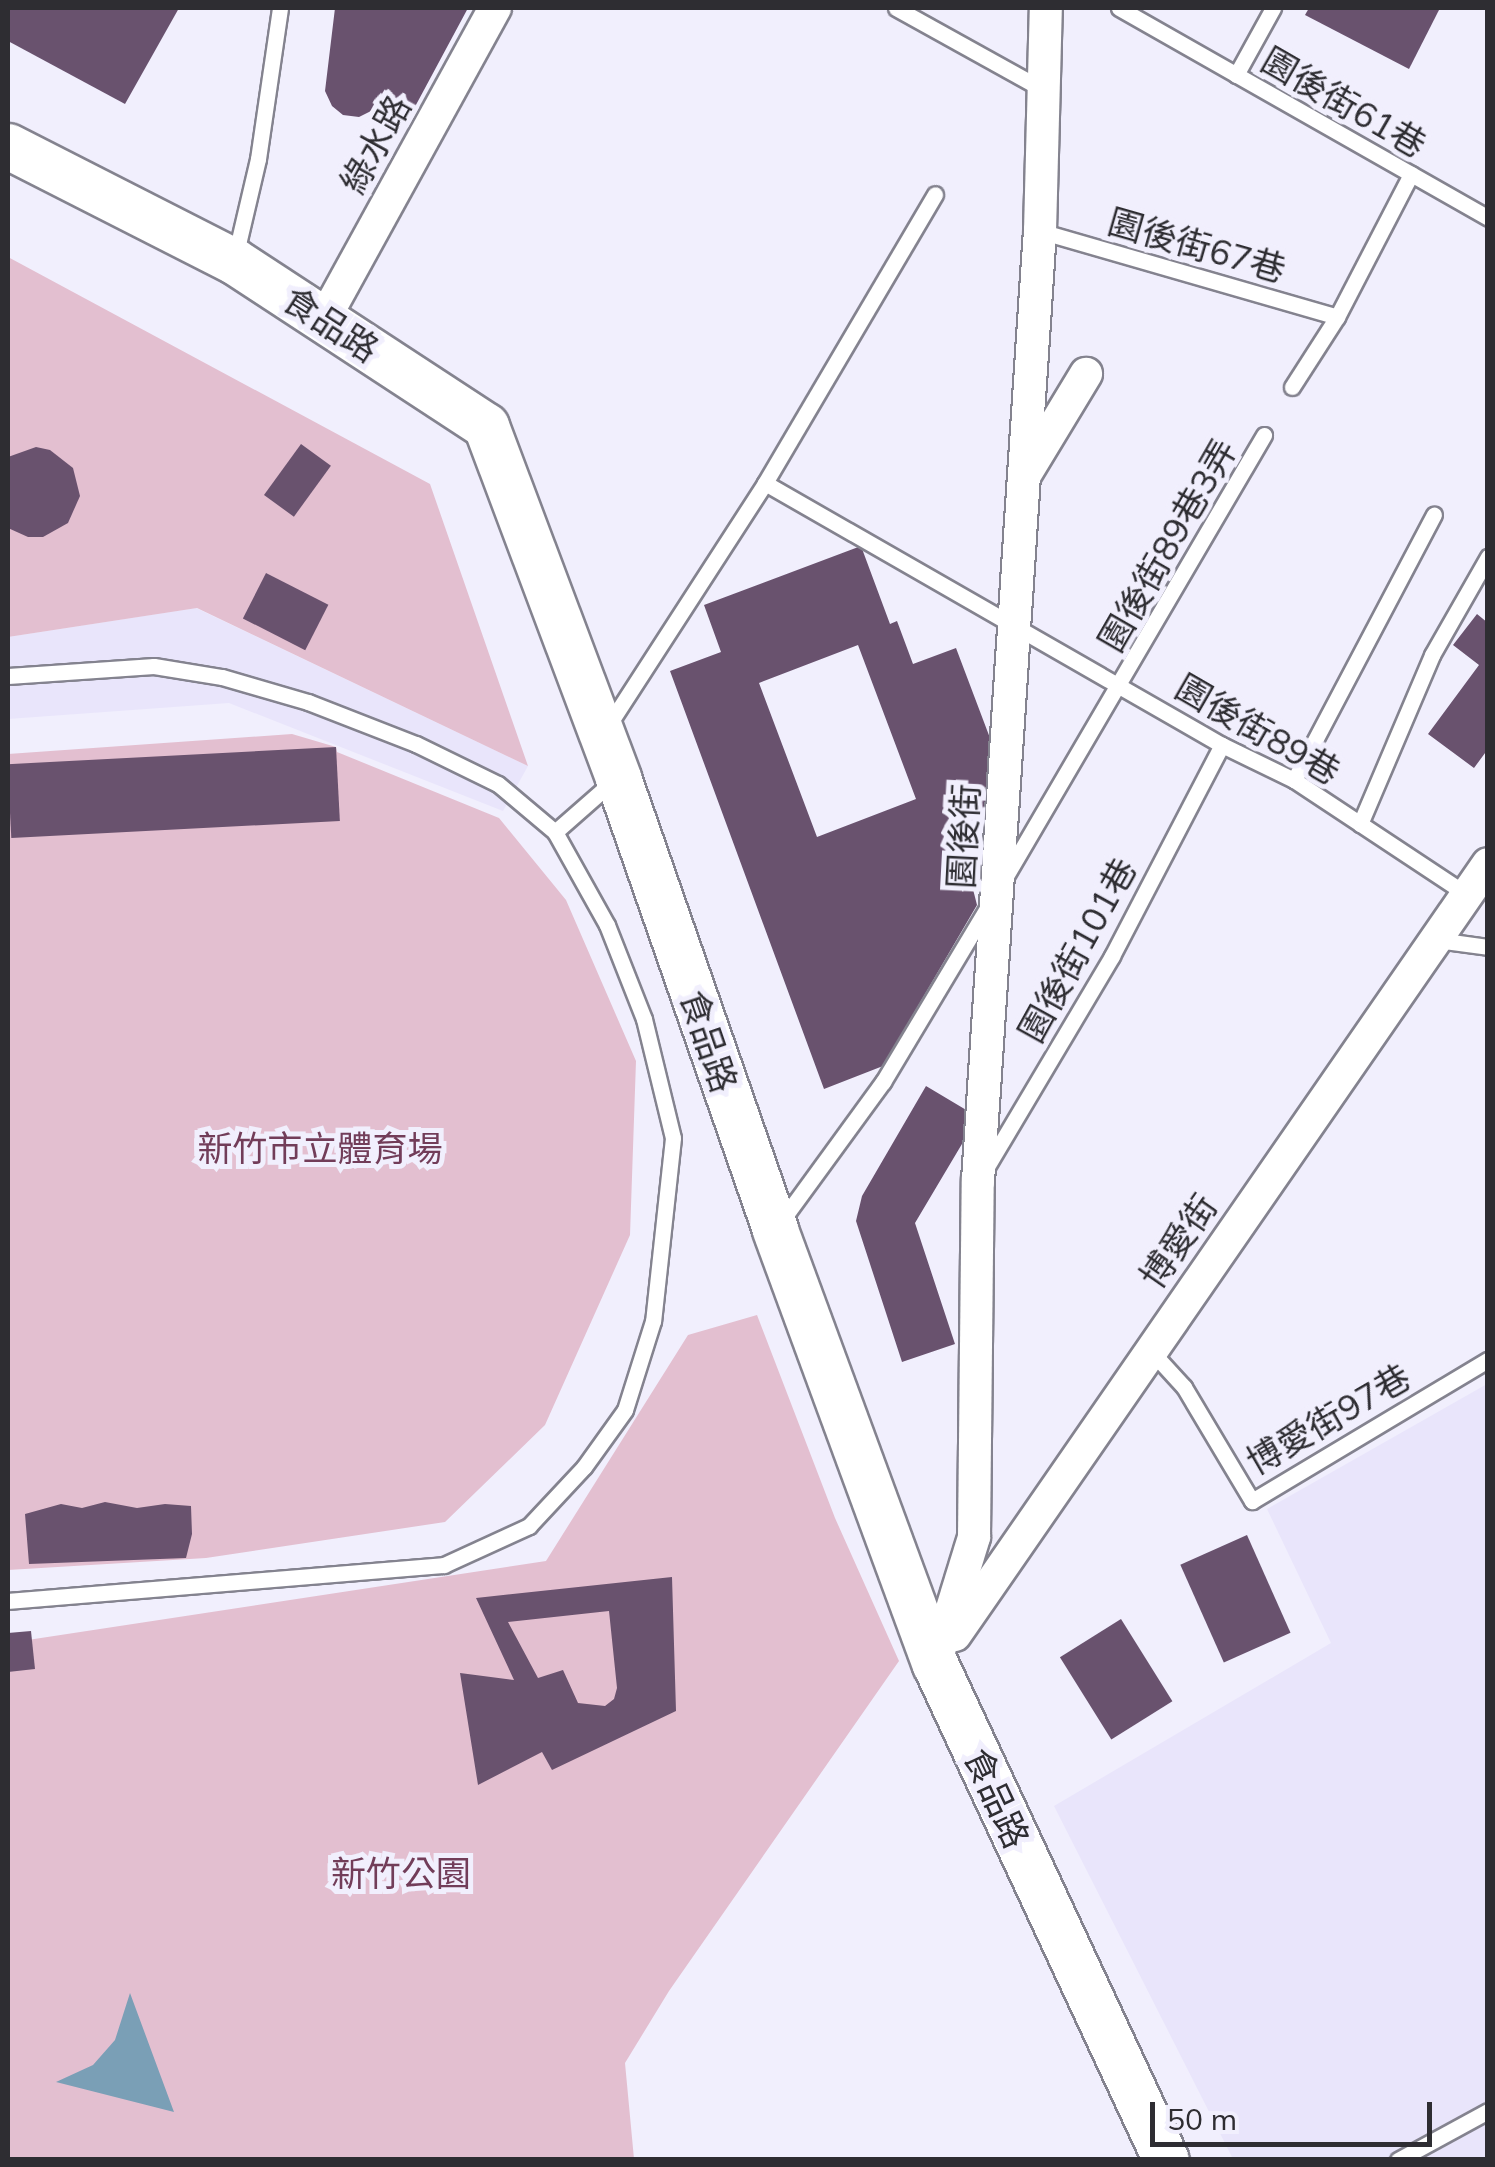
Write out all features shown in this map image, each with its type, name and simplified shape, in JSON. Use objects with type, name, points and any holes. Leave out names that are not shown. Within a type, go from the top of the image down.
[{"type":"street","name":"綠水路","points":[[324,319],[496,8]]},
{"type":"street","name":"園後街","points":[[935,1664],[974,1536],[978,1181],[1040,231],[1046,8]]},
{"type":"street","name":"食品路","points":[[8,146],[234,261],[486,426],[618,778],[774,1230],[935,1664],[1166,2160]]},
{"type":"street","points":[[1024,477],[1086,374]]},
{"type":"street","name":"博愛街","points":[[935,1664],[1488,864]]},
{"type":"lane","points":[[234,261],[258,160],[280,8]]},
{"type":"lane","points":[[896,8],[1044,90]]},
{"type":"lane","name":"園後街61巷","points":[[1119,8],[1488,218]]},
{"type":"lane","points":[[1236,74],[1273,8]]},
{"type":"lane","points":[[1292,387],[1338,316],[1411,174]]},
{"type":"lane","points":[[601,736],[765,483],[936,194]]},
{"type":"lane","name":"園後街67巷","points":[[1040,231],[1338,316]]},
{"type":"lane","name":"園後街89巷3弄","points":[[774,1230],[883,1082],[1121,684],[1264,435]]},
{"type":"lane","name":"園後街89巷","points":[[765,483],[1222,745],[1294,780],[1466,894]]},
{"type":"lane","points":[[1294,780],[1434,515]]},
{"type":"lane","points":[[1360,824],[1432,654],[1488,557]]},
{"type":"lane","points":[[8,676],[154,666],[222,677],[308,702],[416,744],[498,784],[555,832],[608,925],[644,1019],[673,1138],[654,1321],[625,1410],[584,1467],[528,1526],[444,1565],[8,1601]]},
{"type":"lane","name":"園後街101巷","points":[[978,1181],[1112,956],[1222,745]]},
{"type":"lane","points":[[555,832],[618,778]]},
{"type":"lane","points":[[1435,940],[1488,948]]},
{"type":"lane","name":"博愛街97巷","points":[[1151,1351],[1184,1387],[1252,1502],[1488,1360]]},
{"type":"lane","points":[[1398,2160],[1488,2111]]},
{"type":"shaded area","points":[[196,608],[528,766],[503,811],[229,703],[8,719],[8,637]]},
{"type":"shaded area","points":[[1487,1384],[1487,2159],[1233,2159],[1054,1806],[1331,1643],[1267,1509]]},
{"type":"green space","points":[[8,257],[430,484],[528,766],[197,608],[8,637]]},
{"type":"green space","name":"新竹市立體育場","points":[[292,734],[336,747],[337,752],[499,818],[566,900],[636,1061],[630,1235],[545,1425],[445,1522],[206,1558],[8,1570],[8,754]]},
{"type":"green space","name":"新竹公園","points":[[757,1315],[835,1518],[899,1661],[669,1991],[625,2063],[634,2159],[8,2160],[8,1643],[546,1561],[688,1335]]},
{"type":"water","points":[[130,1993],[174,2112],[56,2082],[93,2065],[115,2040]]},
{"type":"building","points":[[8,8],[179,8],[125,104],[8,41]]},
{"type":"building","points":[[335,8],[468,8],[410,116],[383,105],[359,117],[343,115],[332,106],[325,91]]},
{"type":"building","points":[[1309,8],[1440,8],[1409,69],[1305,15]]},
{"type":"building","points":[[301,444],[331,466],[294,517],[264,495]]},
{"type":"building","points":[[36,447],[50,450],[73,468],[80,496],[68,523],[43,537],[28,537],[8,528],[8,457]]},
{"type":"building","points":[[861,546],[890,624],[897,621],[913,664],[956,648],[993,746],[991,816],[959,834],[977,905],[883,1066],[824,1089],[670,671],[721,652],[704,605]],"holes":[[[858,645],[916,799],[817,837],[759,683]]]},
{"type":"building","points":[[266,573],[328,605],[305,650],[243,618]]},
{"type":"building","points":[[1477,614],[1488,623],[1488,749],[1474,768],[1428,734],[1479,665],[1453,645]]},
{"type":"building","points":[[336,747],[340,821],[11,838],[8,764]]},
{"type":"building","points":[[926,1086],[978,1117],[915,1223],[955,1344],[902,1362],[856,1221],[862,1196]]},
{"type":"building","points":[[105,1502],[137,1508],[191,1506],[192,1534],[186,1558],[29,1564],[25,1514],[61,1504],[82,1508]]},
{"type":"building","points":[[1247,1535],[1291,1633],[1224,1662],[1180,1565]]},
{"type":"building","points":[[672,1577],[676,1711],[552,1770],[542,1752],[478,1785],[460,1673],[514,1680],[476,1598]],"holes":[[[609,1611],[617,1688],[614,1699],[605,1706],[578,1703],[563,1670],[538,1678],[508,1622]]]},
{"type":"building","points":[[1121,1619],[1172,1701],[1111,1739],[1060,1657]]},
{"type":"building","points":[[31,1631],[35,1669],[8,1672],[8,1633]]}]
